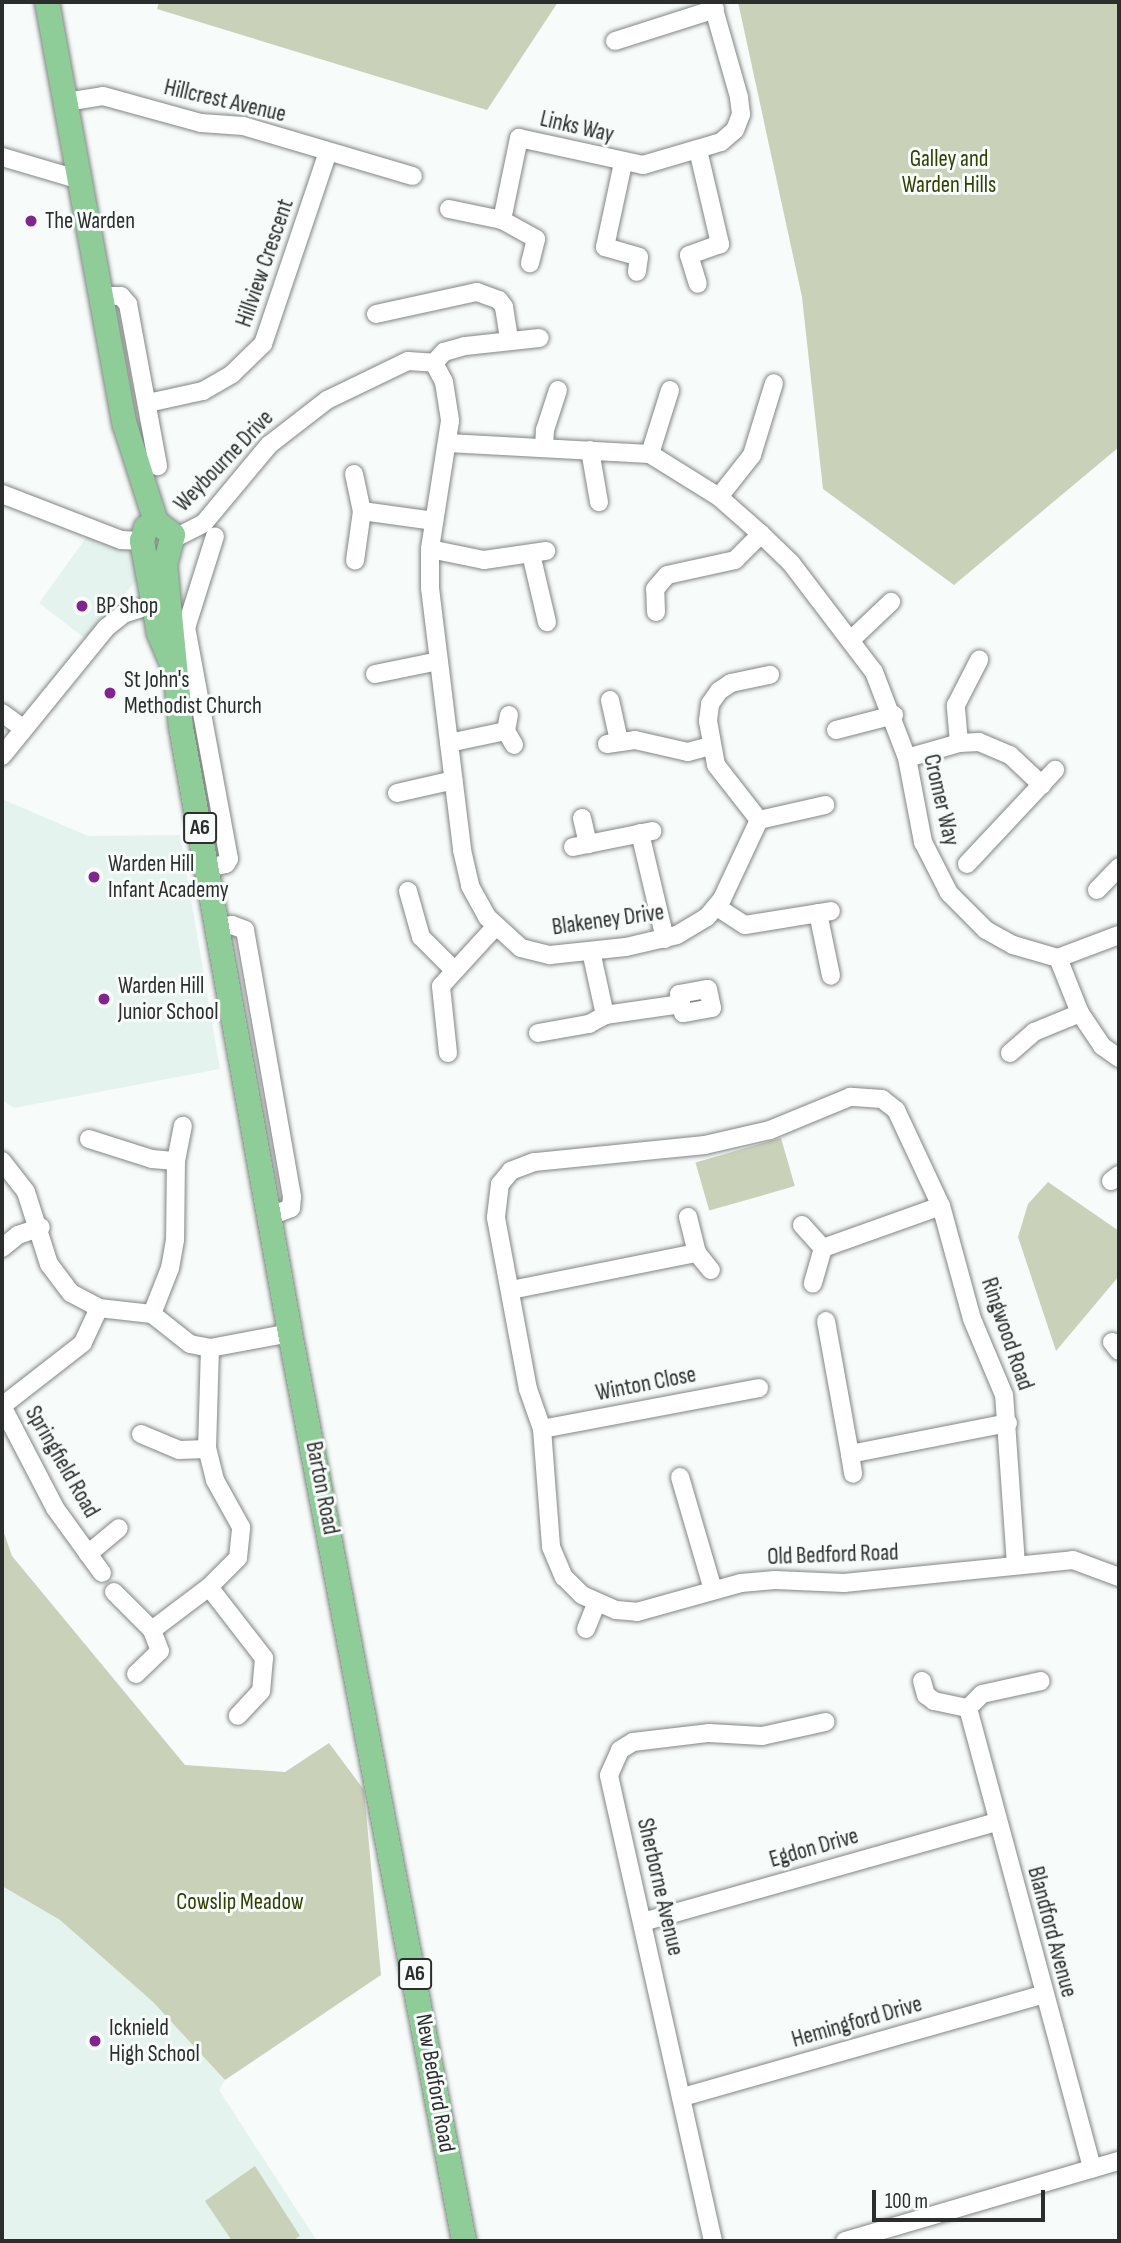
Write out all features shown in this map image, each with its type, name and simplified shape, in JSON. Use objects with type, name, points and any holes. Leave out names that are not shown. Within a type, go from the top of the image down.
[{"type":"highway","name":"A6","points":[[47,2],[125,425],[157,540]]},
{"type":"highway","name":"Barton Road","points":[[157,540],[153,604],[172,664],[219,928],[247,1013],[270,1216],[290,1333],[375,1760]]},
{"type":"highway","name":"Barton Road","points":[[157,540],[165,564],[174,632],[172,664]]},
{"type":"highway","name":"New Bedford Road","points":[[375,1760],[464,2241]]},
{"type":"street","name":"Links Way","points":[[502,220],[519,138],[623,163],[643,165],[721,142],[734,130],[741,114],[714,6],[615,41]]},
{"type":"street","name":"Hillcrest Avenue","points":[[66,102],[103,96],[201,123],[243,126],[413,176]]},
{"type":"street","points":[[698,150],[720,244],[689,255],[698,284]]},
{"type":"street","name":"Hillview Crescent","points":[[148,403],[203,391],[232,374],[263,344],[328,152]]},
{"type":"street","points":[[2,158],[80,180]]},
{"type":"street","name":"Links Way","points":[[623,163],[605,247],[639,257],[637,272]]},
{"type":"street","points":[[449,209],[502,220],[536,239],[530,263]]},
{"type":"street","points":[[376,314],[393,302],[460,294],[489,295],[504,307],[509,340]]},
{"type":"street","points":[[102,296],[121,296],[128,304],[158,466]]},
{"type":"street","name":"Weybourne Drive","points":[[157,540],[204,523],[269,445],[327,400],[408,361],[434,363],[453,349],[540,338]]},
{"type":"street","name":"Blakeney Drive","points":[[434,363],[449,401],[448,443],[430,549],[439,662],[465,869],[477,901],[495,928],[509,941],[536,953],[591,951],[665,939],[687,931],[716,907],[759,828],[759,820]]},
{"type":"street","points":[[719,497],[752,455],[759,398],[774,383]]},
{"type":"street","points":[[544,448],[558,390]]},
{"type":"street","points":[[650,454],[664,398]]},
{"type":"street","name":"Cromer Way","points":[[448,443],[650,454],[719,497],[791,563],[852,639],[894,715],[907,758],[923,842],[949,893],[986,930],[1013,945],[1058,958]]},
{"type":"street","points":[[590,450],[599,502]]},
{"type":"street","points":[[354,474],[362,511],[355,561]]},
{"type":"street","points":[[2,494],[121,540],[157,540]]},
{"type":"street","points":[[362,511],[434,521]]},
{"type":"street","points":[[656,612],[655,589],[667,575],[735,560],[761,534]]},
{"type":"street","points":[[208,868],[226,864],[229,859],[186,634],[198,564],[215,536]]},
{"type":"street","points":[[430,549],[484,560],[539,553],[547,622]]},
{"type":"street","points":[[2,757],[106,628],[123,614],[153,604]]},
{"type":"street","points":[[852,639],[878,607]]},
{"type":"street","points":[[959,743],[956,705],[979,660]]},
{"type":"street","points":[[375,674],[439,662]]},
{"type":"street","points":[[770,675],[751,685],[731,682],[710,704],[710,746],[725,780],[759,820],[815,812]]},
{"type":"street","points":[[610,700],[613,742],[688,752],[710,746]]},
{"type":"street","points":[[2,713],[23,728]]},
{"type":"street","points":[[836,730],[894,715]]},
{"type":"street","points":[[859,724],[864,742]]},
{"type":"street","points":[[449,743],[510,730]]},
{"type":"street","points":[[907,758],[959,743],[995,746],[1042,785]]},
{"type":"street","points":[[967,864],[1055,770]]},
{"type":"street","points":[[397,793],[454,780]]},
{"type":"street","points":[[582,818],[580,846],[646,832],[665,939]]},
{"type":"street","points":[[1097,890],[1119,867]]},
{"type":"street","points":[[408,891],[421,937],[453,969]]},
{"type":"street","points":[[716,907],[745,925],[825,912],[831,976]]},
{"type":"street","points":[[448,1053],[439,999],[441,986],[453,969],[495,928]]},
{"type":"street","points":[[1119,935],[1058,958],[1080,1013],[1102,1046],[1119,1058]]},
{"type":"street","points":[[591,951],[605,1016]]},
{"type":"street","points":[[538,1033],[589,1024],[605,1016],[681,1004]]},
{"type":"street","points":[[1010,1053],[1034,1032],[1080,1013]]},
{"type":"street","name":"Ringwood Road","points":[[770,1130],[850,1097],[882,1099],[896,1110],[941,1206],[972,1319],[1004,1395],[1008,1423],[1007,1478],[1016,1565]]},
{"type":"street","points":[[152,1314],[170,1268],[175,1240],[176,1161],[183,1126]]},
{"type":"street","name":"Old Bedford Road","points":[[770,1130],[705,1145],[534,1162],[511,1171],[500,1184],[495,1201],[528,1389],[542,1429],[551,1548],[564,1577],[596,1604],[637,1612],[713,1590],[775,1580],[844,1583],[1073,1560],[1118,1578]]},
{"type":"street","points":[[89,1139],[152,1158],[176,1161]]},
{"type":"street","points":[[2,1161],[26,1192],[41,1227],[49,1264],[71,1293],[99,1308],[152,1314],[190,1344],[210,1348],[290,1333]]},
{"type":"street","points":[[823,1248],[941,1206]]},
{"type":"street","points":[[688,1217],[697,1254],[711,1270]]},
{"type":"street","points":[[802,1225],[823,1248]]},
{"type":"street","points":[[2,1248],[18,1235],[41,1227]]},
{"type":"street","points":[[813,1284],[823,1248]]},
{"type":"street","points":[[511,1290],[697,1254]]},
{"type":"street","name":"Springfield Road","points":[[99,1308],[83,1343],[2,1406],[55,1508],[102,1573]]},
{"type":"street","points":[[826,1321],[853,1475]]},
{"type":"street","points":[[152,1630],[209,1587],[238,1558],[241,1527],[215,1480],[206,1449],[210,1348]]},
{"type":"street","name":"Winton Close","points":[[542,1429],[760,1388]]},
{"type":"street","points":[[850,1454],[1008,1423]]},
{"type":"street","points":[[141,1434],[179,1450],[206,1449]]},
{"type":"street","points":[[680,1477],[713,1590]]},
{"type":"street","name":"Springfield Road","points":[[88,1554],[119,1528]]},
{"type":"street","points":[[209,1587],[264,1658],[261,1691],[238,1716]]},
{"type":"street","points":[[114,1592],[152,1630],[160,1651],[136,1674]]},
{"type":"street","points":[[586,1629],[596,1604]]},
{"type":"street","points":[[922,1681],[926,1695],[934,1702],[968,1708],[982,1694],[1041,1681]]},
{"type":"street","name":"Blandford Avenue","points":[[968,1708],[1092,2169]]},
{"type":"street","name":"Sherborne Avenue","points":[[713,2241],[609,1775],[620,1750],[634,1742],[709,1733],[762,1736],[825,1722]]},
{"type":"street","name":"Egdon Drive","points":[[643,1922],[997,1822]]},
{"type":"street","name":"Hemingford Drive","points":[[683,2097],[1044,1994]]},
{"type":"street","points":[[845,2241],[1119,2161]]},
{"type":"shaded area","points":[[88,535],[136,554],[138,578],[87,640],[39,603]]},
{"type":"shaded area","name":"Warden Hill Junior School","points":[[2,799],[88,836],[180,835],[220,1069],[14,1108],[2,1100]]},
{"type":"shaded area","name":"Icknield High School","points":[[2,1886],[60,1920],[153,2002],[225,2080],[219,2090],[317,2241],[2,2241]]},
{"type":"green space","points":[[159,2],[558,2],[487,110],[157,9]]},
{"type":"green space","name":"Galley and Warden Hills","points":[[738,2],[1119,2],[1119,447],[954,585],[823,489],[802,297]]},
{"type":"green space","points":[[781,1138],[795,1186],[709,1211],[695,1163]]},
{"type":"green space","points":[[1048,1182],[1119,1231],[1119,1276],[1056,1351],[1018,1237],[1028,1204]]},
{"type":"green space","name":"Cowslip Meadow","points":[[2,1527],[12,1556],[185,1765],[285,1772],[329,1743],[364,1790],[381,1975],[225,2080],[153,2002],[60,1920],[2,1886]]},
{"type":"green space","points":[[255,2166],[300,2236],[292,2241],[232,2241],[205,2201]]},
{"type":"place","name":"The Warden","points":[[31,221]]},
{"type":"place","name":"BP Shop","points":[[82,606]]},
{"type":"place","name":"St John's Methodist Church","points":[[110,693]]},
{"type":"place","name":"Warden Hill Infant Academy","points":[[94,877]]},
{"type":"place","name":"Warden Hill Junior School","points":[[104,999]]},
{"type":"place","name":"Icknield High School","points":[[95,2041]]}]
